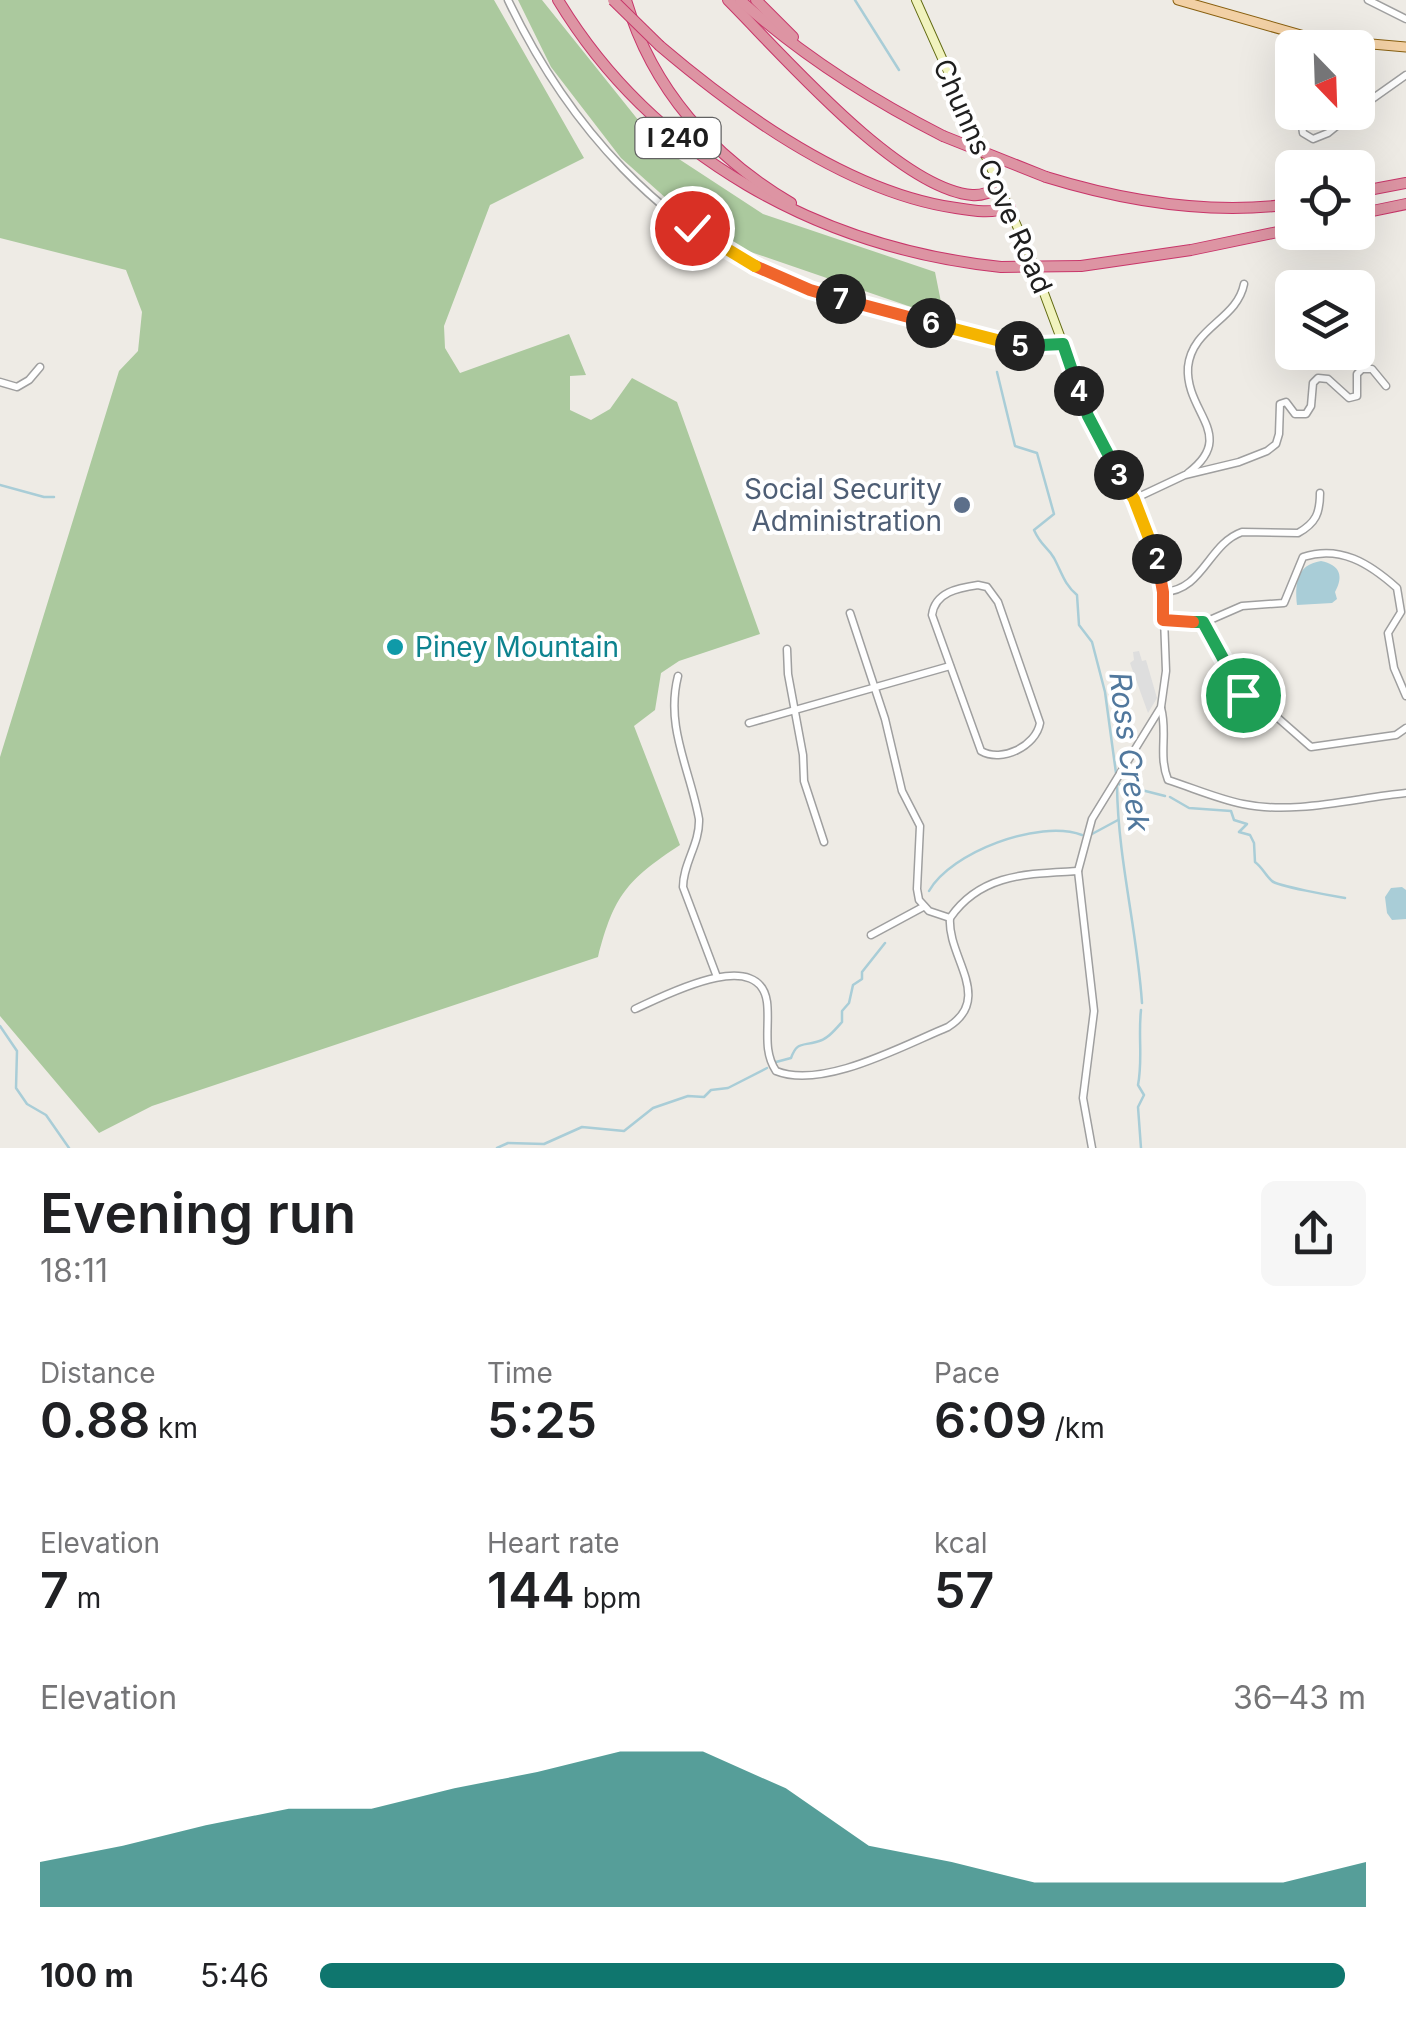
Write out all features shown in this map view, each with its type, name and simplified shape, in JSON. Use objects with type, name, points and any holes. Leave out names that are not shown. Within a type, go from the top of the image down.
[{"type":"highway","name":"I 240","points":[[558,0],[615,78],[682,142],[767,198],[867,241],[937,259],[1001,268],[1081,266],[1275,233]]},
{"type":"highway","points":[[613,0],[660,46],[758,120],[862,178],[920,201],[947,207],[992,212],[1010,208]]},
{"type":"highway","points":[[626,0],[656,72],[704,137],[766,188],[837,229]]},
{"type":"highway","points":[[728,0],[826,100],[890,155],[962,194],[982,195],[1001,188]]},
{"type":"highway","points":[[740,0],[773,30],[870,96],[942,136],[1046,177],[1181,205],[1275,205]]},
{"type":"highway","points":[[756,0],[811,56]]},
{"type":"highway","points":[[1375,189],[1406,183]]},
{"type":"highway","points":[[1375,210],[1406,204]]},
{"type":"main road","name":"Chunns Cove Road","points":[[916,0],[1010,208],[1063,344]]},
{"type":"main road","points":[[1178,0],[1282,30]]},
{"type":"main road","points":[[1375,46],[1406,47]]},
{"type":"street","points":[[508,0],[544,71],[606,152],[669,210],[750,264],[822,294],[992,340],[1020,346],[1063,344]]},
{"type":"street","points":[[1368,0],[1406,19]]},
{"type":"street","points":[[1375,97],[1406,75]]},
{"type":"street","points":[[1303,130],[1314,139],[1332,130]]},
{"type":"street","points":[[1186,475],[1206,457],[1211,442],[1188,375],[1191,352],[1204,331],[1236,306],[1244,284]]},
{"type":"street","name":"Chunns Cove Road","points":[[1063,344],[1088,416],[1134,499],[1158,560],[1166,671],[1161,706],[1092,819],[1078,871],[1094,1011],[1084,1098],[1092,1148]]},
{"type":"street","points":[[0,382],[17,387],[40,366]]},
{"type":"street","points":[[1134,499],[1186,475],[1239,462],[1276,444],[1280,404],[1286,402],[1295,414],[1306,414],[1314,383],[1322,378],[1346,398],[1358,394],[1358,372],[1366,368],[1372,369],[1386,386]]},
{"type":"street","points":[[1163,592],[1174,592],[1190,584],[1234,534],[1304,530],[1319,514],[1320,493]]},
{"type":"street","points":[[1163,620],[1203,622],[1242,606],[1284,603],[1303,557],[1320,551],[1353,556],[1397,588],[1401,612],[1388,633],[1394,668],[1406,696]]},
{"type":"street","points":[[964,587],[987,587],[998,602],[1040,723],[1030,742],[1000,756],[981,751],[950,666],[932,615],[934,604],[940,597],[964,587]]},
{"type":"street","points":[[850,613],[884,719],[902,792],[920,826],[916,889],[923,907],[950,918]]},
{"type":"street","points":[[1203,622],[1248,704],[1271,712],[1311,747],[1396,735],[1406,728]]},
{"type":"street","points":[[787,649],[808,798],[824,842]]},
{"type":"street","points":[[748,723],[950,666]]},
{"type":"street","points":[[678,676],[672,697],[673,722],[700,819],[700,834],[683,879],[684,887],[717,977]]},
{"type":"street","points":[[1161,706],[1165,721],[1161,758],[1168,780],[1259,806],[1334,804],[1406,793]]},
{"type":"street","points":[[950,918],[976,890],[995,881],[1078,871]]},
{"type":"street","points":[[871,935],[923,907]]},
{"type":"street","points":[[635,1009],[717,977],[746,978],[761,987],[767,1003],[768,1054],[776,1071],[791,1075],[834,1072],[962,1018],[969,995],[950,918]]},
{"type":"green space","points":[[0,0],[494,0],[584,158],[490,205],[444,326],[445,348],[460,373],[569,334],[586,375],[570,376],[570,410],[591,420],[610,409],[632,378],[677,402],[760,634],[679,661],[661,673],[655,710],[634,726],[680,845],[625,891],[610,918],[598,957],[152,1106],[99,1133],[0,1016],[0,757],[119,371],[138,351],[142,312],[126,270],[0,238]]},
{"type":"green space","points":[[518,0],[542,0],[659,146],[763,214],[935,272],[942,307],[914,308],[742,249],[668,200],[621,158],[551,67]]},
{"type":"shaded area","points":[[1139,651],[1142,661],[1146,660],[1157,698],[1148,713],[1130,663],[1134,660],[1133,652]]},
{"type":"water","points":[[1321,561],[1339,572],[1337,599],[1332,603],[1297,605],[1296,590],[1302,571]]},
{"type":"water","points":[[1391,888],[1406,890],[1406,919],[1392,920],[1385,897]]},
{"type":"waterway","name":"Ross Creek","points":[[855,0],[899,70]]},
{"type":"waterway","name":"Ross Creek","points":[[997,372],[1015,446],[1037,453],[1054,514],[1034,530],[1077,595],[1079,625],[1092,642],[1105,692],[1116,773]]},
{"type":"waterway","points":[[0,485],[54,497]]},
{"type":"waterway","points":[[1118,784],[1165,796]]},
{"type":"waterway","name":"Ross Creek","points":[[1117,786],[1142,1003]]},
{"type":"waterway","points":[[1170,797],[1189,808],[1231,811],[1234,820],[1247,824],[1239,832],[1250,835],[1255,862],[1272,881],[1345,898]]},
{"type":"waterway","points":[[1092,834],[1118,820]]},
{"type":"waterway","points":[[929,891],[956,864],[998,842],[1043,832],[1082,835]]},
{"type":"waterway","points":[[776,1062],[791,1058],[798,1047],[824,1039],[837,1028],[853,985],[862,979],[862,972],[885,943]]},
{"type":"waterway","name":"Ross Creek","points":[[1141,1010],[1141,1148]]},
{"type":"waterway","points":[[0,1026],[17,1051],[16,1088],[27,1104],[46,1115],[69,1148]]},
{"type":"waterway","points":[[497,1148],[508,1143],[544,1144],[582,1127],[624,1131],[653,1108],[688,1096],[704,1097],[711,1090],[728,1088],[767,1068]]},
{"type":"place","name":"Social Security Administration","points":[[962,505]]},
{"type":"place","name":"Piney Mountain","points":[[395,647]]},
{"type":"route","points":[[692,228],[750,264],[822,294],[1020,346],[1063,344],[1088,416],[1134,499],[1158,560],[1163,620],[1203,622],[1243,695]]}]
